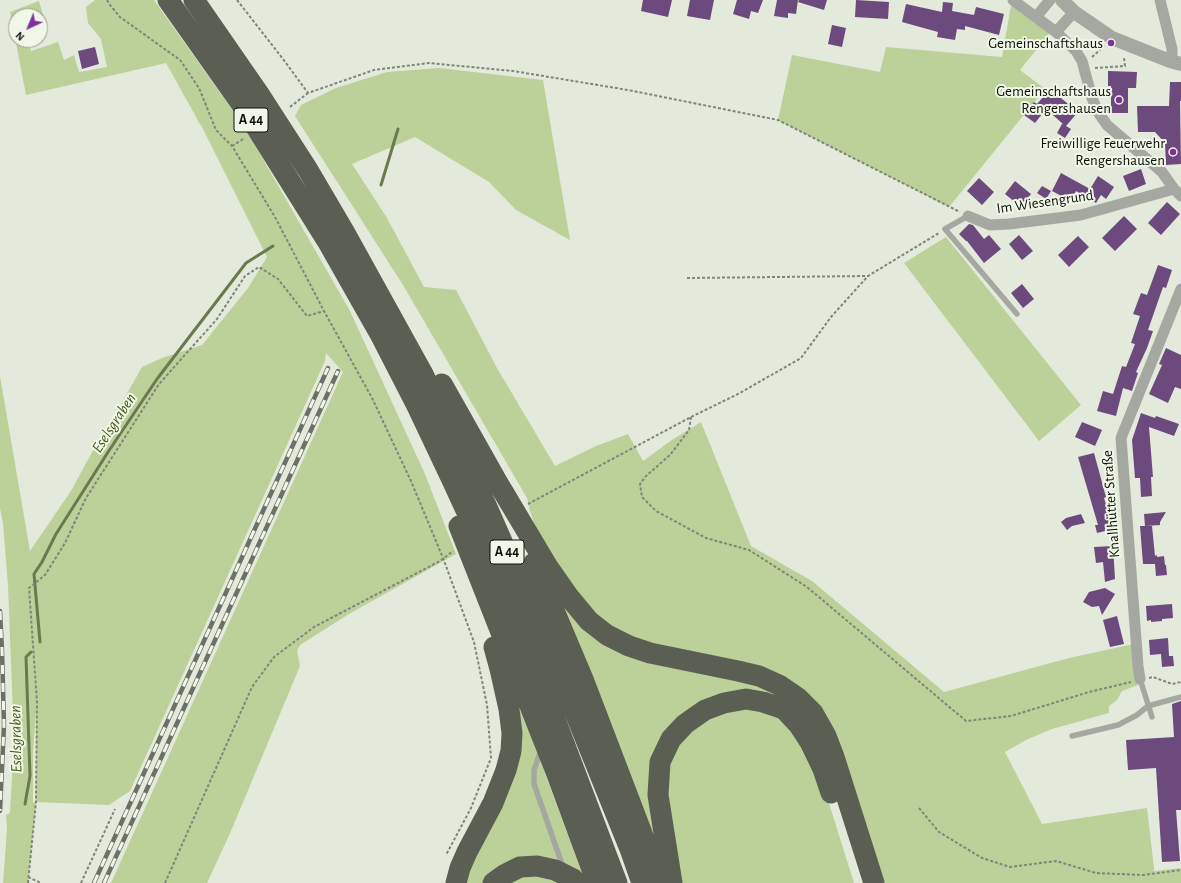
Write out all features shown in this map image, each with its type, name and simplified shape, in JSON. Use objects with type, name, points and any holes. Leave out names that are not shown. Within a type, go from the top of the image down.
[{"type":"highway","name":"A 44","points":[[168,0],[337,239],[423,374],[486,505],[551,653],[630,849],[642,883]]},
{"type":"highway","name":"A 44","points":[[194,0],[259,94],[308,170],[380,334],[414,400],[498,580],[539,677],[618,883]]},
{"type":"highway","points":[[337,239],[383,285],[400,310],[495,478],[548,567],[568,597],[589,621],[607,635],[629,646],[650,653],[759,676],[779,685],[798,698],[813,714],[826,736],[834,757],[874,883]]},
{"type":"highway","points":[[337,239],[344,281],[383,362],[410,413],[427,452],[461,551],[481,600],[500,669],[509,709],[512,733],[511,751],[506,770],[494,803],[467,852],[460,868],[456,883]]},
{"type":"highway","points":[[495,478],[583,679],[661,883]]},
{"type":"highway","points":[[461,551],[544,743],[596,883]]},
{"type":"highway","points":[[672,883],[658,796],[660,762],[671,739],[685,724],[705,710],[724,703],[746,699],[763,702],[784,710],[799,725],[810,742],[823,769],[860,883]]},
{"type":"highway","points":[[493,883],[504,875],[520,867],[537,866],[555,870],[572,879]]},
{"type":"street","points":[[1013,0],[1056,32],[1076,51],[1083,66],[1092,98],[1098,112],[1107,125],[1162,172],[1177,192]]},
{"type":"street","points":[[1036,17],[1050,0]]},
{"type":"street","points":[[1062,0],[1074,12],[1108,35],[1176,63]]},
{"type":"street","points":[[1160,0],[1172,54],[1176,63]]},
{"type":"street","points":[[1056,32],[1074,12]]},
{"type":"street","name":"Im Wiesengrund","points":[[968,216],[990,225],[1009,224],[1081,215],[1177,192]]},
{"type":"street","name":"Knallhütter Straße","points":[[1140,679],[1121,438],[1181,289]]},
{"type":"lane","points":[[968,216],[945,229],[1017,314]]},
{"type":"lane","points":[[1140,679],[1152,717]]},
{"type":"lane","points":[[1072,736],[1118,725],[1137,715],[1148,706],[1181,697]]},
{"type":"lane","points":[[544,743],[534,770],[534,784],[572,879]]},
{"type":"path","points":[[107,0],[120,17],[180,60],[199,88],[216,130],[232,146],[275,217],[324,311],[372,398],[411,481],[443,558],[474,642],[487,705],[491,758],[471,808],[446,855]]},
{"type":"path","points":[[237,0],[308,93]]},
{"type":"path","points":[[1083,66],[1102,48],[1108,35]]},
{"type":"path","points":[[1083,66],[1124,66],[1124,58],[1139,49]]},
{"type":"path","points":[[290,107],[308,93],[374,70],[429,63],[513,71],[628,90],[778,120],[968,216]]},
{"type":"path","points":[[232,146],[249,135]]},
{"type":"path","points":[[526,505],[691,417],[740,393],[801,358],[831,317],[868,276],[945,229]]},
{"type":"path","points":[[28,883],[36,802],[37,718],[29,588],[45,575],[65,543],[86,498],[159,384],[217,319],[245,276],[258,267],[278,279],[307,316],[324,311]]},
{"type":"path","points":[[687,278],[868,276]]},
{"type":"path","points":[[691,417],[689,430],[670,455],[646,476],[640,484],[642,497],[656,511],[706,538],[749,550],[807,587],[966,721],[1011,716],[1089,692],[1140,679],[1153,677],[1172,684],[1181,682]]},
{"type":"path","points":[[165,883],[252,687],[274,657],[314,627],[443,558],[461,551]]},
{"type":"path","points":[[919,808],[939,832],[982,858],[1010,867],[1056,861],[1096,873],[1143,876],[1181,870]]},
{"type":"path","points":[[81,883],[116,809]]},
{"type":"path","points":[[29,866],[33,867]]},
{"type":"path","points":[[28,877],[41,883]]},
{"type":"green space","points":[[95,0],[154,0],[233,111],[252,140],[350,311],[425,474],[456,554],[349,614],[300,645],[297,651],[300,666],[231,831],[207,883],[111,883],[343,372],[326,353],[325,361],[130,791],[109,805],[36,802],[28,883],[3,883],[7,829],[6,815],[10,813],[14,740],[8,586],[3,523],[0,508],[0,376],[30,551],[71,491],[142,367],[162,358],[202,345],[248,288],[267,257],[205,133],[166,63],[26,95],[17,48],[30,48],[31,51],[40,48],[48,48],[48,45],[58,42],[64,60],[74,55],[79,72],[107,67],[101,39],[88,23],[86,7]],"holes":[[[36,711],[36,801],[33,803],[33,753]]]},
{"type":"green space","points":[[1012,0],[1053,29],[1020,70],[1045,89],[949,207],[778,120],[792,55],[880,72],[886,47],[1002,57]]},
{"type":"green space","points":[[39,1],[41,8],[21,8]]},
{"type":"green space","points":[[439,68],[543,80],[570,240],[516,210],[489,182],[415,137],[352,164],[387,218],[424,287],[456,290],[497,368],[555,466],[596,446],[628,434],[643,461],[672,440],[701,422],[751,546],[812,581],[944,692],[1069,658],[1134,644],[1138,685],[1122,691],[1117,700],[1109,706],[1109,713],[1052,729],[1026,740],[1005,752],[1042,824],[1147,808],[1154,871],[1181,868],[1181,883],[880,883],[858,815],[775,699],[672,723],[655,829],[650,832],[562,606],[527,498],[403,285],[295,116],[301,105],[336,88],[387,72]]},
{"type":"green space","points":[[946,237],[1081,405],[1039,441],[904,263]]},
{"type":"green space","points":[[739,705],[782,714],[817,765],[854,883],[682,883],[664,772],[682,734],[700,720]]},
{"type":"green space","points":[[515,707],[522,712],[586,883],[566,867],[486,883],[464,883]]},
{"type":"green space","points":[[531,874],[563,883],[505,883]]},
{"type":"building","points":[[643,0],[672,0],[668,17],[641,11]]},
{"type":"building","points":[[690,0],[714,0],[710,20],[687,16]]},
{"type":"building","points":[[737,0],[763,0],[758,13],[751,11],[749,19],[733,14]]},
{"type":"building","points":[[777,0],[798,0],[796,14],[788,13],[788,18],[774,16]]},
{"type":"building","points":[[799,0],[827,0],[824,10],[798,2]]},
{"type":"building","points":[[856,0],[889,2],[888,19],[855,17]]},
{"type":"building","points":[[943,2],[953,3],[952,11],[974,15],[976,7],[1004,14],[999,35],[965,26],[965,30],[957,29],[955,40],[937,37],[938,32],[902,22],[906,4],[942,12]]},
{"type":"building","points":[[832,25],[846,28],[842,47],[828,44]]},
{"type":"building","points":[[95,47],[99,64],[82,69],[78,51]]},
{"type":"building","name":"Gemeinschaftshaus Rengershausen","points":[[1108,71],[1137,72],[1136,88],[1128,88],[1128,113],[1111,113],[1111,86],[1108,86]]},
{"type":"building","points":[[1170,82],[1181,82],[1181,164],[1166,165],[1165,143],[1155,132],[1138,132],[1137,106],[1169,106]]},
{"type":"building","points":[[1050,89],[1078,112],[1066,126],[1071,129],[1065,138],[1057,133],[1063,124],[1046,109],[1035,123],[1024,115],[1034,102],[1037,104]]},
{"type":"building","points":[[1141,169],[1146,184],[1129,191],[1123,176]]},
{"type":"building","points":[[1061,173],[1090,189],[1098,176],[1114,187],[1106,199],[1101,195],[1096,203],[1076,191],[1071,201],[1052,191]]},
{"type":"building","points":[[979,178],[994,192],[982,205],[967,191]]},
{"type":"building","points":[[1015,181],[1031,194],[1021,207],[1005,194]]},
{"type":"building","points":[[1042,186],[1051,191],[1046,199],[1037,193]]},
{"type":"building","points":[[1167,202],[1180,214],[1161,235],[1148,223]]},
{"type":"building","points":[[1124,216],[1137,229],[1115,251],[1102,238]]},
{"type":"building","points":[[969,224],[973,225],[984,239],[989,235],[1001,249],[984,263],[967,241],[959,234]]},
{"type":"building","points":[[1019,235],[1033,251],[1022,260],[1009,244]]},
{"type":"building","points":[[1078,236],[1089,247],[1069,267],[1058,255]]},
{"type":"building","points":[[1158,265],[1172,270],[1166,288],[1163,287],[1148,330],[1153,331],[1136,372],[1138,373],[1132,391],[1123,388],[1116,416],[1097,411],[1103,391],[1113,394],[1122,366],[1126,367],[1135,344],[1131,343],[1140,316],[1133,314],[1141,293],[1147,295]]},
{"type":"building","points":[[1022,284],[1034,299],[1023,308],[1011,293]]},
{"type":"building","points":[[1166,348],[1181,355],[1181,389],[1175,387],[1168,403],[1149,394],[1162,365],[1159,364]]},
{"type":"building","points":[[1141,413],[1155,418],[1156,416],[1179,424],[1174,436],[1149,427],[1153,477],[1151,477],[1152,496],[1141,497],[1140,478],[1135,478],[1132,440]]},
{"type":"building","points":[[1082,422],[1102,430],[1095,446],[1075,437]]},
{"type":"building","points":[[1094,453],[1106,497],[1104,498],[1113,529],[1097,533],[1095,525],[1098,525],[1078,457]]},
{"type":"building","points":[[1166,512],[1160,522],[1160,525],[1146,526],[1152,526],[1155,556],[1164,556],[1166,565],[1167,575],[1156,576],[1155,564],[1143,564],[1140,526],[1145,526],[1144,514]]},
{"type":"building","points":[[1081,514],[1085,523],[1072,526],[1067,530],[1061,522],[1066,518]]},
{"type":"building","points":[[1113,546],[1115,579],[1105,582],[1103,562],[1096,563],[1094,547]]},
{"type":"building","points":[[1105,588],[1115,594],[1102,615],[1099,606],[1092,607],[1083,602],[1089,592]]},
{"type":"building","points":[[1172,604],[1173,618],[1162,619],[1162,621],[1147,621],[1146,606]]},
{"type":"building","points":[[1117,616],[1124,644],[1110,647],[1103,620]]},
{"type":"building","points":[[1168,638],[1169,656],[1173,656],[1174,666],[1162,667],[1161,654],[1150,655],[1149,640]]},
{"type":"building","points":[[1181,701],[1181,810],[1176,810],[1180,861],[1162,862],[1156,768],[1128,770],[1126,740],[1174,737],[1172,704]]},
{"type":"waterway","name":"Eselsgraben","points":[[381,185],[398,129]]},
{"type":"waterway","name":"Eselsgraben","points":[[40,642],[34,574],[42,562],[56,534],[157,379],[246,263],[273,246]]},
{"type":"waterway","name":"Eselsgraben","points":[[25,804],[30,776],[26,657],[31,652]]},
{"type":"railway","points":[[94,883],[328,368]]},
{"type":"railway","points":[[104,883],[338,371]]},
{"type":"railway","points":[[0,611],[4,725],[0,811]]},
{"type":"place","name":"Gemeinschaftshaus","points":[[1111,43]]},
{"type":"place","name":"Gemeinschaftshaus Rengershausen","points":[[1119,100]]},
{"type":"place","name":"Freiwillige Feuerwehr Rengershausen","points":[[1173,152]]}]
